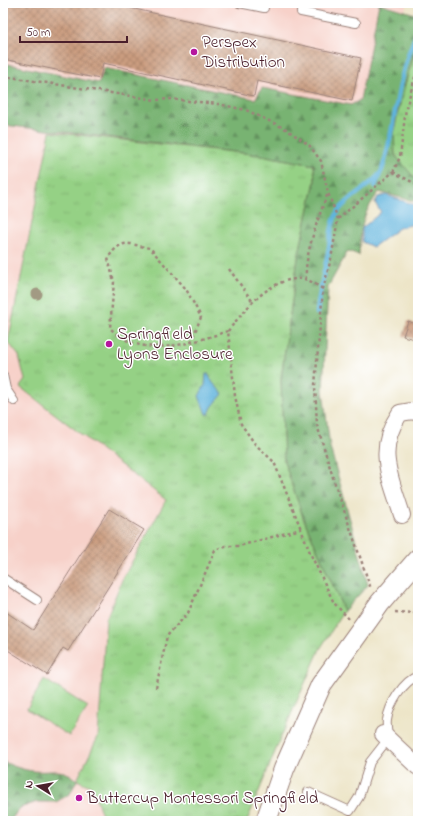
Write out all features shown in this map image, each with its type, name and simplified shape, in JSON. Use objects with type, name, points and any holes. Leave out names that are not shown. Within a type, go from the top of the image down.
[{"type":"street","points":[[402,515],[387,465],[386,443],[392,424],[400,413],[412,411],[418,413]]},
{"type":"street","points":[[266,821],[284,769],[321,685],[377,599],[418,560]]},
{"type":"street","points":[[386,736],[418,766]]},
{"type":"lane","points":[[239,3],[264,8]]},
{"type":"lane","points":[[303,3],[301,12],[356,23]]},
{"type":"lane","points":[[3,375],[6,389],[14,401]]},
{"type":"lane","points":[[3,578],[37,600]]},
{"type":"lane","points":[[308,792],[350,811],[358,797],[370,762],[386,736],[387,720],[397,695],[408,680],[418,676]]},
{"type":"path","points":[[338,218],[393,172],[400,157],[406,108],[418,67]]},
{"type":"path","points":[[3,76],[156,100],[169,99],[218,104],[246,110],[286,129],[309,145],[321,161],[328,193],[338,218],[331,259],[323,289],[315,385],[317,425],[335,484],[377,599],[391,612],[418,613]]},
{"type":"path","points":[[393,172],[418,185]]},
{"type":"path","points":[[306,280],[308,257],[321,211],[328,193]]},
{"type":"path","points":[[191,342],[201,317],[186,289],[150,248],[138,246],[133,243],[120,244],[114,248],[108,258],[114,282],[110,328],[118,336],[133,343],[166,347],[191,342],[228,331],[253,302],[273,286],[288,281],[306,280],[323,289]]},
{"type":"path","points":[[229,269],[253,302]]},
{"type":"path","points":[[228,331],[235,396],[241,424],[255,444],[274,462],[311,555],[334,603],[353,623]]},
{"type":"path","points":[[156,688],[167,636],[188,613],[215,550],[225,546],[239,546],[301,529]]},
{"type":"shaded area","points":[[3,3],[379,3],[360,100],[351,105],[262,88],[255,99],[104,68],[8,342],[19,356],[25,380],[20,387],[166,500],[122,580],[106,619],[98,737],[78,780],[91,787],[104,821],[10,821],[20,808],[37,802],[56,802],[70,794],[77,781],[3,808]]},
{"type":"shaded area","points":[[379,3],[407,3],[405,10]]},
{"type":"green space","points":[[379,3],[418,15],[418,44],[410,65],[394,127],[395,155],[418,182],[418,202],[379,192],[365,215],[361,229],[359,255],[348,251],[328,287],[323,391],[330,447],[368,585],[344,611],[303,517],[284,461],[281,379],[298,258],[315,181],[314,165],[261,155],[3,125],[3,63],[99,83],[104,68],[255,99],[262,88],[351,105],[360,100]]},
{"type":"green space","points":[[418,44],[418,182],[396,156],[394,134],[401,101]]},
{"type":"green space","points":[[50,132],[261,155],[314,165],[315,181],[298,258],[281,379],[284,461],[303,517],[344,611],[320,649],[281,737],[247,821],[104,821],[92,787],[77,780],[98,737],[106,619],[122,580],[166,500],[20,387],[25,380],[19,356],[8,342]]},
{"type":"green space","points":[[44,679],[88,707],[69,736],[27,709]]},
{"type":"green space","points":[[3,761],[22,769],[66,773],[77,780],[70,794],[56,802],[37,802],[20,808],[10,821],[3,821]]},
{"type":"water","points":[[386,195],[418,206],[418,223],[399,228],[373,247],[362,242],[362,228],[381,212],[375,203],[378,197]]},
{"type":"water","points":[[206,374],[208,374],[213,383],[223,394],[212,407],[209,414],[206,414],[199,396],[205,385]]},
{"type":"building","points":[[3,3],[116,3],[116,5],[361,58],[352,101],[257,81],[254,96],[103,63],[100,79],[3,59]]},
{"type":"building","points":[[408,321],[418,325],[418,340],[403,336]]},
{"type":"building","points":[[109,509],[144,530],[68,651],[63,648],[47,675],[3,647],[3,610],[33,630]]},
{"type":"waterway","points":[[317,313],[334,219],[344,204],[375,179],[382,170],[391,135],[400,83],[410,48],[418,31]]},
{"type":"waterway","points":[[375,186],[380,174]]},
{"type":"place","name":"Perspex Distribution","points":[[194,52]]},
{"type":"place","name":"Springfield Lyons Enclosure","points":[[109,344]]},
{"type":"place","name":"Buttercup Montessori Springfield","points":[[79,798]]}]
